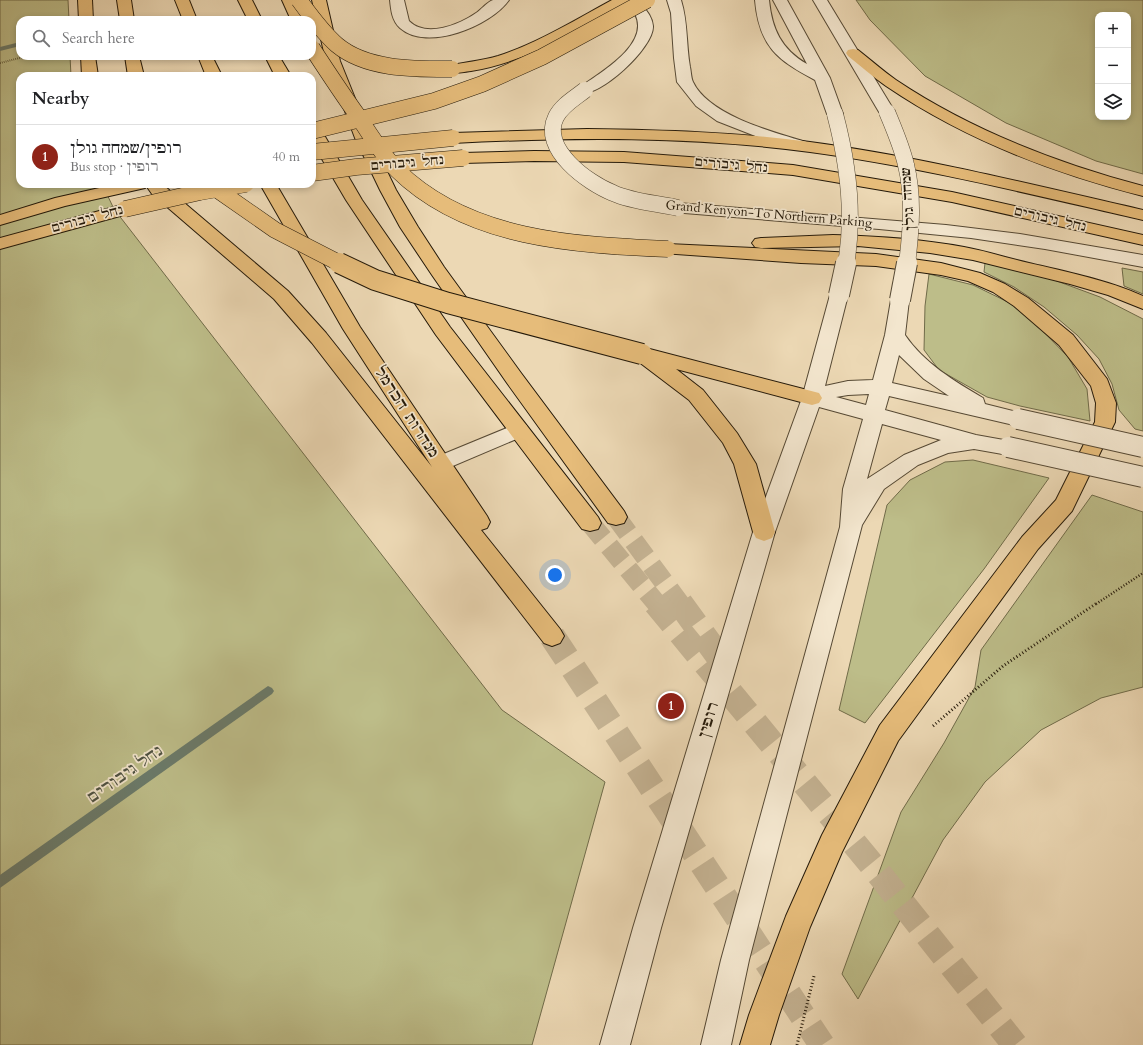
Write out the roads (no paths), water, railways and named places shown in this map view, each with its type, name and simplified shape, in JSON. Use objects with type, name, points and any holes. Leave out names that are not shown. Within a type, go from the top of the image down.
[{"type":"main road","points":[[85,0],[86,16]]},
{"type":"main road","points":[[124,0],[126,16]]},
{"type":"main road","points":[[182,0],[188,16]]},
{"type":"main road","points":[[245,0],[252,16]]},
{"type":"main road","points":[[289,0],[296,16]]},
{"type":"main road","points":[[299,0],[311,16]]},
{"type":"main road","points":[[319,0],[333,61],[363,138],[388,190],[409,227],[509,372],[616,517]]},
{"type":"main road","points":[[316,23],[338,46],[371,61],[400,66],[452,69],[483,65],[509,57],[531,48],[622,0]]},
{"type":"main road","points":[[316,128],[434,101],[482,84],[542,57],[647,0]]},
{"type":"main road","points":[[853,53],[891,83],[976,131],[1026,154],[1082,174],[1143,191]]},
{"type":"main road","points":[[316,54],[382,152],[404,176],[429,195],[454,210],[490,224],[534,237],[598,246],[876,260],[941,270],[974,277],[999,288],[1021,302],[1066,340],[1100,384],[1106,403],[1105,422],[1064,505],[1030,543],[889,733],[832,844],[796,926],[764,1015],[755,1045]]},
{"type":"main road","points":[[88,60],[90,72]]},
{"type":"main road","points":[[133,60],[135,72]]},
{"type":"main road","points":[[207,60],[212,72]]},
{"type":"main road","points":[[274,60],[281,72]]},
{"type":"main road","name":"נחל גיבורים","points":[[316,152],[453,138],[526,134],[726,139],[809,147],[877,157],[948,170],[1143,215]]},
{"type":"main road","points":[[316,136],[354,200],[443,331],[590,523]]},
{"type":"main road","name":"נחל גיבורים","points":[[316,172],[356,167],[463,158],[534,156],[624,157],[793,170],[952,197],[1143,240]]},
{"type":"main road","points":[[0,207],[65,188]]},
{"type":"main road","name":"נחל גיבורים","points":[[0,220],[61,202],[122,188]]},
{"type":"main road","name":"מנהרות הכרמל","points":[[158,188],[281,295],[309,327],[552,636],[441,463],[352,329],[270,188]]},
{"type":"main road","points":[[214,188],[275,230],[375,280],[448,303],[812,398]]},
{"type":"main road","name":"נחל גיבורים","points":[[0,244],[125,209],[223,188]]},
{"type":"main road","points":[[668,249],[803,240],[884,242],[954,251],[1076,279],[1122,293],[1143,303]]},
{"type":"main road","points":[[642,354],[696,395],[730,438],[745,464],[764,532]]},
{"type":"street","points":[[397,0],[401,19],[406,26],[413,30],[441,32],[458,29],[471,22],[502,0]]},
{"type":"street","name":"Grand Kenyon-To Northern Parking","points":[[630,0],[644,17],[646,28],[639,47],[624,64],[585,90],[560,111],[554,122],[554,136],[562,153],[584,177],[601,188],[623,197],[678,208],[882,223],[948,230],[1143,261]]},
{"type":"street","points":[[674,0],[678,13],[680,58],[685,82],[701,103],[723,118],[769,136],[809,147]]},
{"type":"street","points":[[762,0],[762,10],[769,31],[780,49],[789,58],[822,78]]},
{"type":"street","points":[[780,0],[822,78],[835,114],[847,163],[850,207],[847,255],[839,295],[812,398]]},
{"type":"street","name":"שמחה גולן","points":[[820,0],[887,112],[897,136],[906,164],[909,180],[911,215],[909,254],[895,336],[873,415]]},
{"type":"street","points":[[895,336],[902,348],[926,370],[955,391],[991,412]]},
{"type":"street","points":[[812,398],[832,391],[848,388],[880,387],[1143,447]]},
{"type":"street","points":[[812,398],[976,442],[1008,447],[1143,477]]},
{"type":"street","name":"רופין","points":[[614,1045],[649,921],[764,532],[812,398]]},
{"type":"street","points":[[716,1045],[735,960],[851,527],[854,489],[873,415]]},
{"type":"street","points":[[441,463],[519,430]]},
{"type":"street","points":[[851,527],[876,483],[911,460],[929,452],[946,446],[976,442]]},
{"type":"waterway","points":[[0,49],[16,45]]},
{"type":"waterway","name":"נחל גיבורים","points":[[0,882],[268,691]]},
{"type":"tunnel","points":[[616,517],[680,604]]},
{"type":"tunnel","points":[[590,523],[657,604]]},
{"type":"tunnel","points":[[656,603],[872,865],[1015,1045]]},
{"type":"tunnel","points":[[680,603],[722,661]]},
{"type":"tunnel","points":[[552,636],[822,1045]]},
{"type":"place","name":"רופין/שמחה גולן","points":[[671,706]]}]
